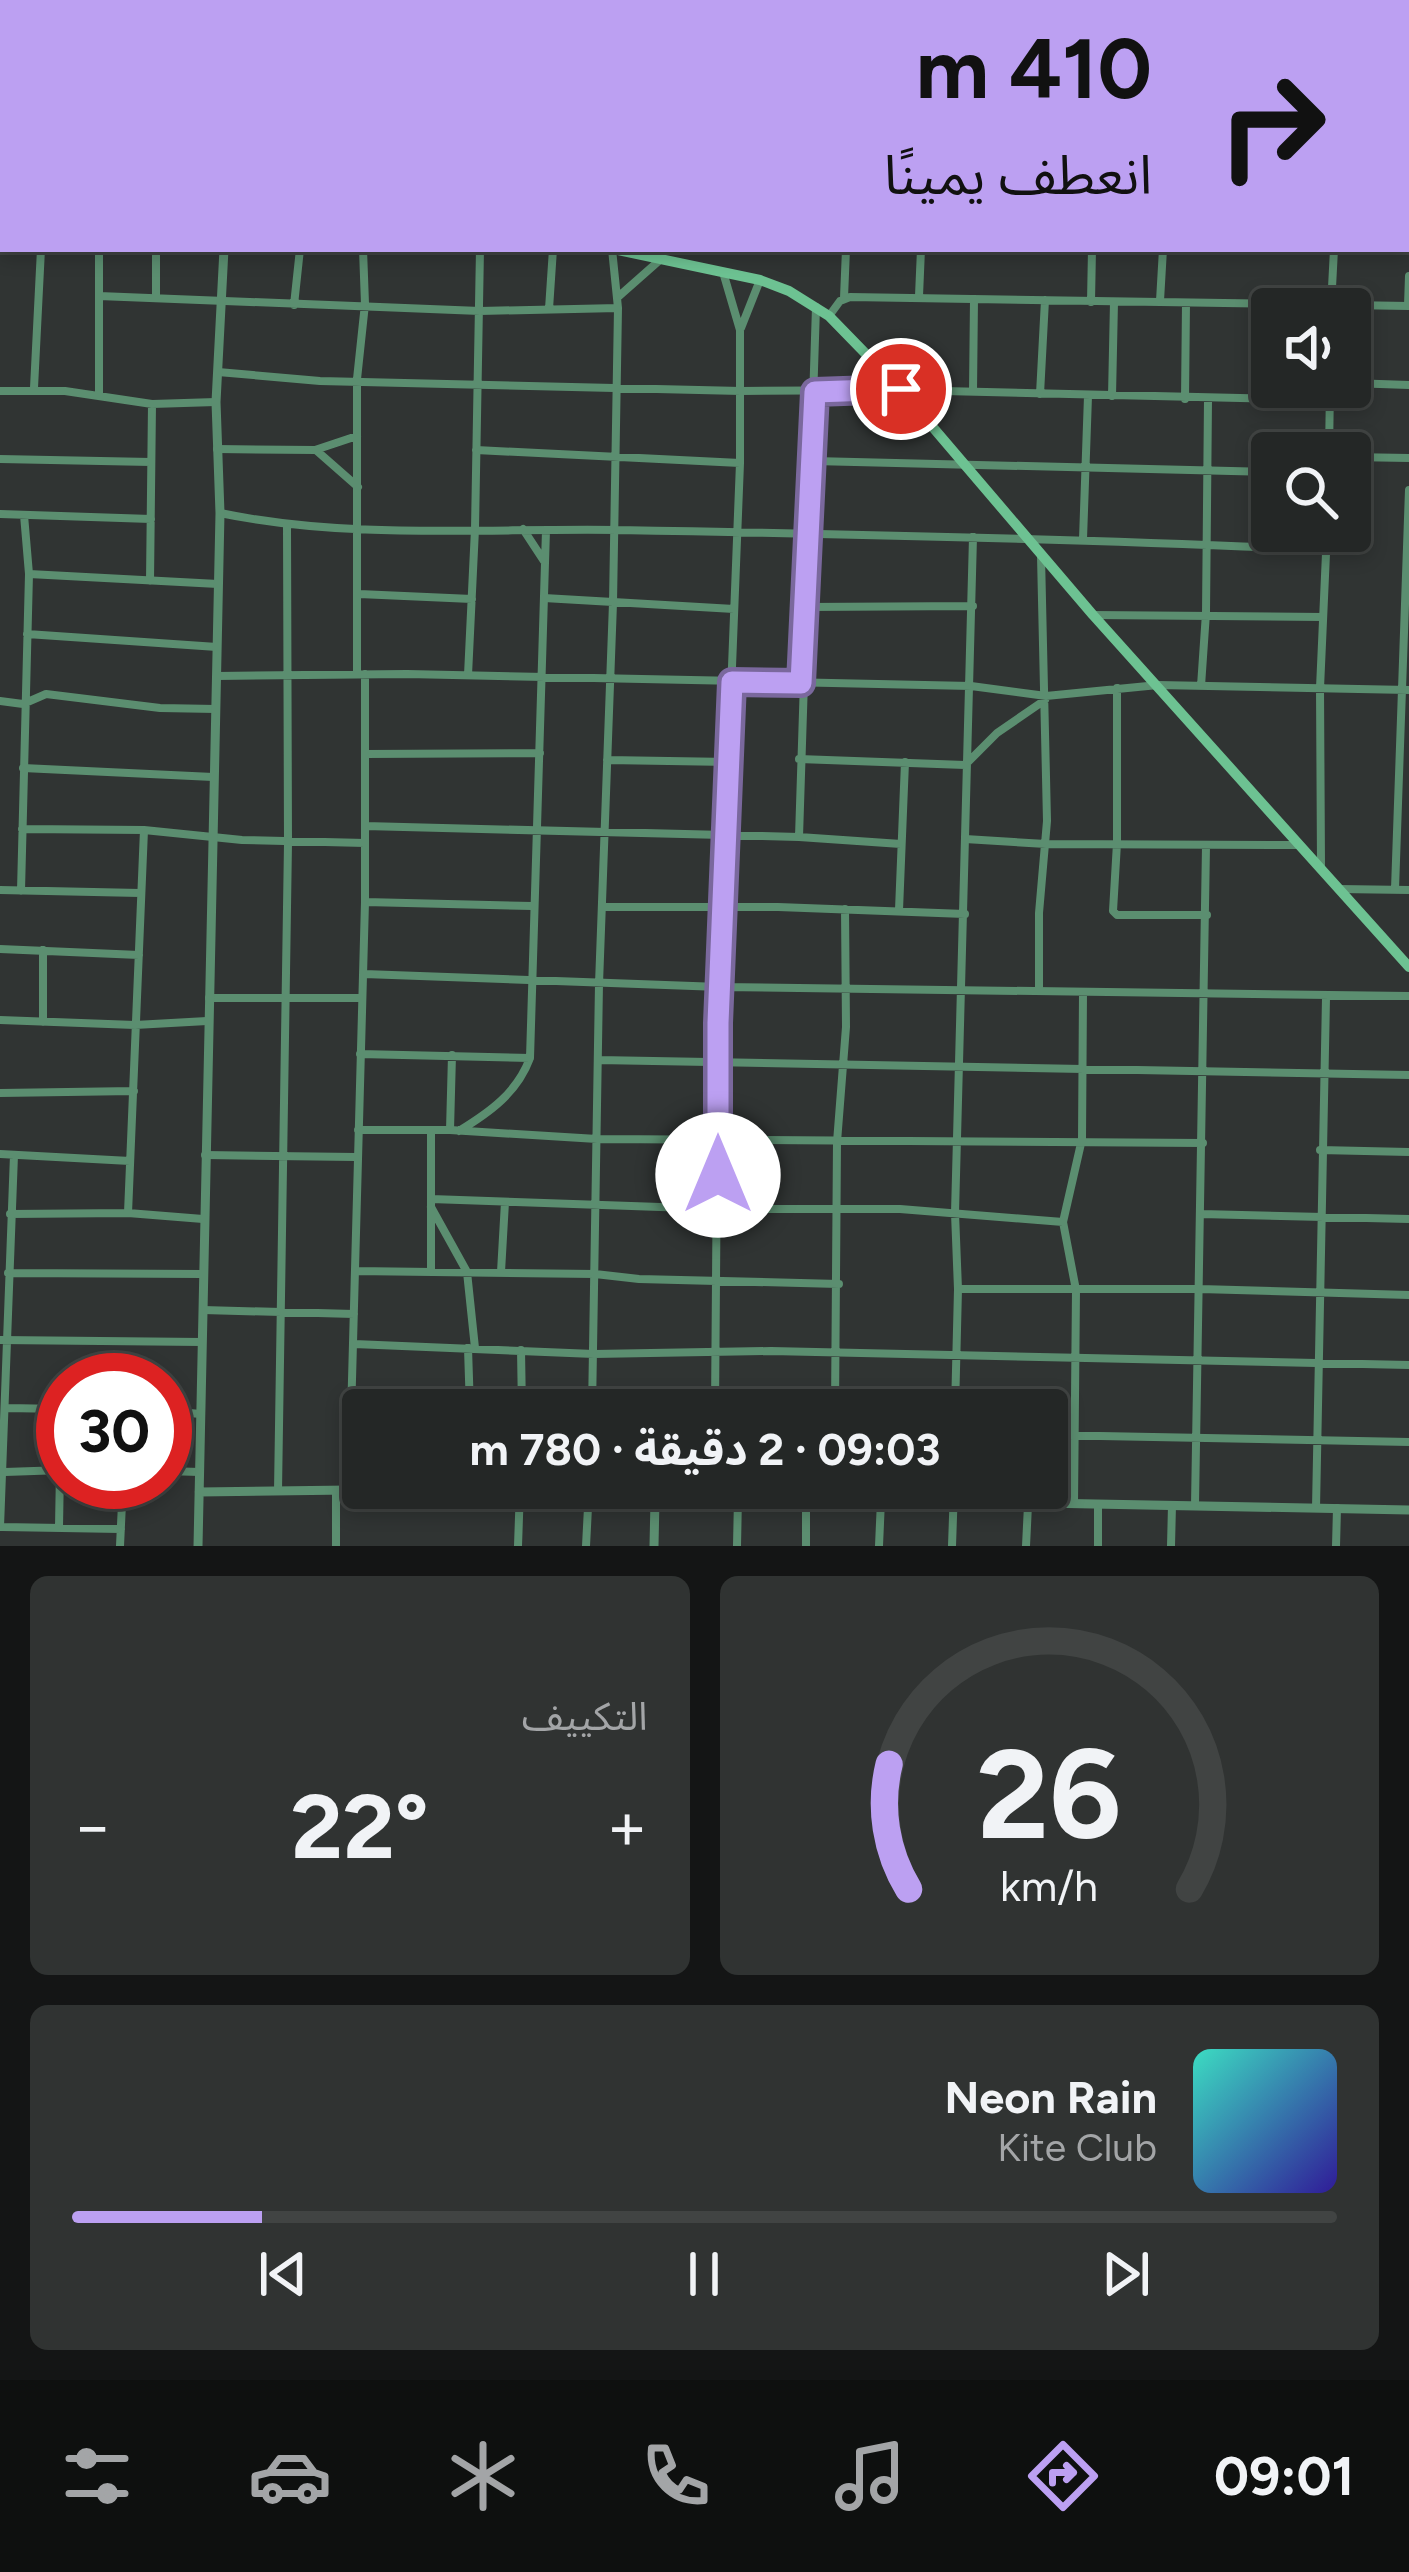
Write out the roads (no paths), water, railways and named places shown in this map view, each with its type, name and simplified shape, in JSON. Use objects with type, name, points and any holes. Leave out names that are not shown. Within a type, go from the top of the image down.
[{"type":"main road","points":[[629,252],[760,280],[789,290],[829,316],[901,389],[1093,615],[1407,963]]},
{"type":"street","points":[[34,388],[40,252]]},
{"type":"street","points":[[99,252],[99,395]]},
{"type":"street","points":[[156,252],[156,296]]},
{"type":"street","points":[[198,1546],[220,513],[216,402],[224,252]]},
{"type":"street","points":[[294,305],[300,252]]},
{"type":"street","points":[[353,1389],[365,902],[357,436],[365,304],[363,252]]},
{"type":"street","points":[[468,675],[480,252]]},
{"type":"street","points":[[549,309],[554,252]]},
{"type":"street","points":[[593,1389],[599,983],[613,602],[618,303],[613,252]]},
{"type":"street","points":[[829,316],[844,298],[846,252]]},
{"type":"street","points":[[920,296],[922,252]]},
{"type":"street","points":[[1091,302],[1092,252]]},
{"type":"street","points":[[1160,302],[1163,252]]},
{"type":"street","points":[[1332,288],[1334,252]]},
{"type":"street","points":[[100,296],[480,311],[549,309],[618,303],[661,258]]},
{"type":"street","points":[[714,1389],[720,987],[741,392],[740,330],[734,296],[723,271]]},
{"type":"street","points":[[1371,306],[1408,306],[1409,276]]},
{"type":"street","points":[[740,330],[760,280]]},
{"type":"street","points":[[844,298],[1251,304]]},
{"type":"street","points":[[973,391],[974,299]]},
{"type":"street","points":[[1040,394],[1045,300]]},
{"type":"street","points":[[1112,397],[1114,302]]},
{"type":"street","points":[[1185,399],[1186,303]]},
{"type":"street","points":[[799,837],[816,307]]},
{"type":"street","points":[[218,372],[320,381],[1251,399]]},
{"type":"street","points":[[1371,384],[1409,386]]},
{"type":"street","points":[[0,391],[34,388],[152,404],[216,402]]},
{"type":"street","points":[[1083,539],[1088,395]]},
{"type":"street","points":[[1201,686],[1208,400]]},
{"type":"street","points":[[150,581],[152,404]]},
{"type":"street","points":[[217,449],[315,450],[357,436]]},
{"type":"street","points":[[315,450],[358,488]]},
{"type":"street","points":[[476,450],[740,463]]},
{"type":"street","points":[[1371,457],[1409,458]]},
{"type":"street","points":[[0,459],[151,462]]},
{"type":"street","points":[[814,461],[1251,471]]},
{"type":"street","points":[[1395,889],[1409,490]]},
{"type":"street","points":[[220,513],[287,526],[359,530],[809,533],[1251,546]]},
{"type":"street","points":[[0,514],[151,519]]},
{"type":"street","points":[[21,891],[28,574],[24,515]]},
{"type":"street","points":[[278,1491],[288,843],[287,526]]},
{"type":"street","points":[[523,530],[545,562]]},
{"type":"street","points":[[455,1130],[504,1099],[522,1079],[530,1058],[545,530]]},
{"type":"street","points":[[956,1389],[955,1213],[973,537]]},
{"type":"street","points":[[1321,872],[1320,688],[1326,552]]},
{"type":"street","points":[[1039,992],[1039,914],[1046,844],[1041,554]]},
{"type":"street","points":[[28,574],[218,584]]},
{"type":"street","points":[[359,594],[472,599]]},
{"type":"street","points":[[544,598],[734,609]]},
{"type":"street","points":[[806,607],[973,606]]},
{"type":"street","points":[[1093,615],[1323,617]]},
{"type":"street","points":[[27,634],[217,647]]},
{"type":"street","points":[[217,676],[468,675],[971,686],[1046,698],[1157,685],[1405,690]]},
{"type":"street","points":[[1117,688],[1113,911],[1118,915],[1207,915]]},
{"type":"street","points":[[0,701],[23,704],[46,694],[160,708],[216,709]]},
{"type":"street","points":[[799,759],[965,765],[997,733],[1046,698]]},
{"type":"street","points":[[365,754],[540,753]]},
{"type":"street","points":[[608,760],[730,762]]},
{"type":"street","points":[[898,910],[905,762]]},
{"type":"street","points":[[23,768],[213,777]]},
{"type":"street","points":[[365,826],[901,844]]},
{"type":"street","points":[[22,829],[144,830],[288,843],[365,843]]},
{"type":"street","points":[[128,1214],[144,830]]},
{"type":"street","points":[[965,839],[1297,845]]},
{"type":"street","points":[[1195,1504],[1206,846]]},
{"type":"street","points":[[1336,889],[1409,890]]},
{"type":"street","points":[[0,890],[140,893]]},
{"type":"street","points":[[365,902],[532,906]]},
{"type":"street","points":[[603,908],[965,914]]},
{"type":"street","points":[[836,1389],[837,1142],[844,1066],[845,909]]},
{"type":"street","points":[[0,949],[139,955]]},
{"type":"street","points":[[44,950],[44,1022]]},
{"type":"street","points":[[364,974],[720,987],[1409,997]]},
{"type":"street","points":[[1074,1505],[1076,1290],[1063,1222],[1082,1139],[1083,993]]},
{"type":"street","points":[[208,998],[361,998]]},
{"type":"street","points":[[1316,1508],[1326,998]]},
{"type":"street","points":[[0,1020],[135,1025],[207,1021]]},
{"type":"street","points":[[360,1054],[530,1058]]},
{"type":"street","points":[[452,1055],[455,1130]]},
{"type":"street","points":[[598,1060],[1409,1075]]},
{"type":"street","points":[[0,1093],[134,1091]]},
{"type":"street","points":[[358,1130],[718,1141],[1203,1143]]},
{"type":"street","points":[[430,1272],[431,1130]]},
{"type":"street","points":[[1320,1150],[1409,1152]]},
{"type":"street","points":[[0,1154],[131,1161]]},
{"type":"street","points":[[14,1155],[3,1341],[6,1408],[1,1527],[121,1529]]},
{"type":"street","points":[[205,1155],[356,1157]]},
{"type":"street","points":[[501,1273],[505,1202]]},
{"type":"street","points":[[431,1203],[837,1208],[1063,1222]]},
{"type":"street","points":[[431,1203],[466,1272],[473,1305],[470,1389]]},
{"type":"street","points":[[10,1214],[203,1219]]},
{"type":"street","points":[[1202,1214],[1409,1219]]},
{"type":"street","points":[[354,1271],[839,1284]]},
{"type":"street","points":[[8,1273],[203,1274]]},
{"type":"street","points":[[958,1289],[1409,1295]]},
{"type":"street","points":[[203,1310],[354,1314]]},
{"type":"street","points":[[3,1341],[202,1342]]},
{"type":"street","points":[[355,1344],[594,1354],[713,1351],[1409,1365]]},
{"type":"street","points":[[521,1350],[522,1389]]},
{"type":"street","points":[[6,1408],[36,1408]]},
{"type":"street","points":[[192,1414],[201,1414]]},
{"type":"street","points":[[1068,1436],[1409,1442]]},
{"type":"street","points":[[4,1472],[36,1471]]},
{"type":"street","points":[[192,1472],[200,1472]]},
{"type":"street","points":[[336,1490],[336,1546]]},
{"type":"street","points":[[199,1492],[342,1490]]},
{"type":"street","points":[[1068,1505],[1409,1510]]},
{"type":"street","points":[[1171,1546],[1172,1505]]},
{"type":"street","points":[[1098,1506],[1098,1546]]},
{"type":"street","points":[[1336,1546],[1337,1508]]},
{"type":"street","points":[[59,1527],[60,1509]]},
{"type":"street","points":[[120,1546],[122,1509]]},
{"type":"street","points":[[518,1546],[519,1509]]},
{"type":"street","points":[[586,1546],[588,1509]]},
{"type":"street","points":[[655,1509],[655,1546]]},
{"type":"street","points":[[737,1546],[738,1509]]},
{"type":"street","points":[[806,1509],[806,1546]]},
{"type":"street","points":[[879,1546],[881,1509]]},
{"type":"street","points":[[952,1546],[954,1509]]},
{"type":"street","points":[[1026,1546],[1028,1509]]}]
